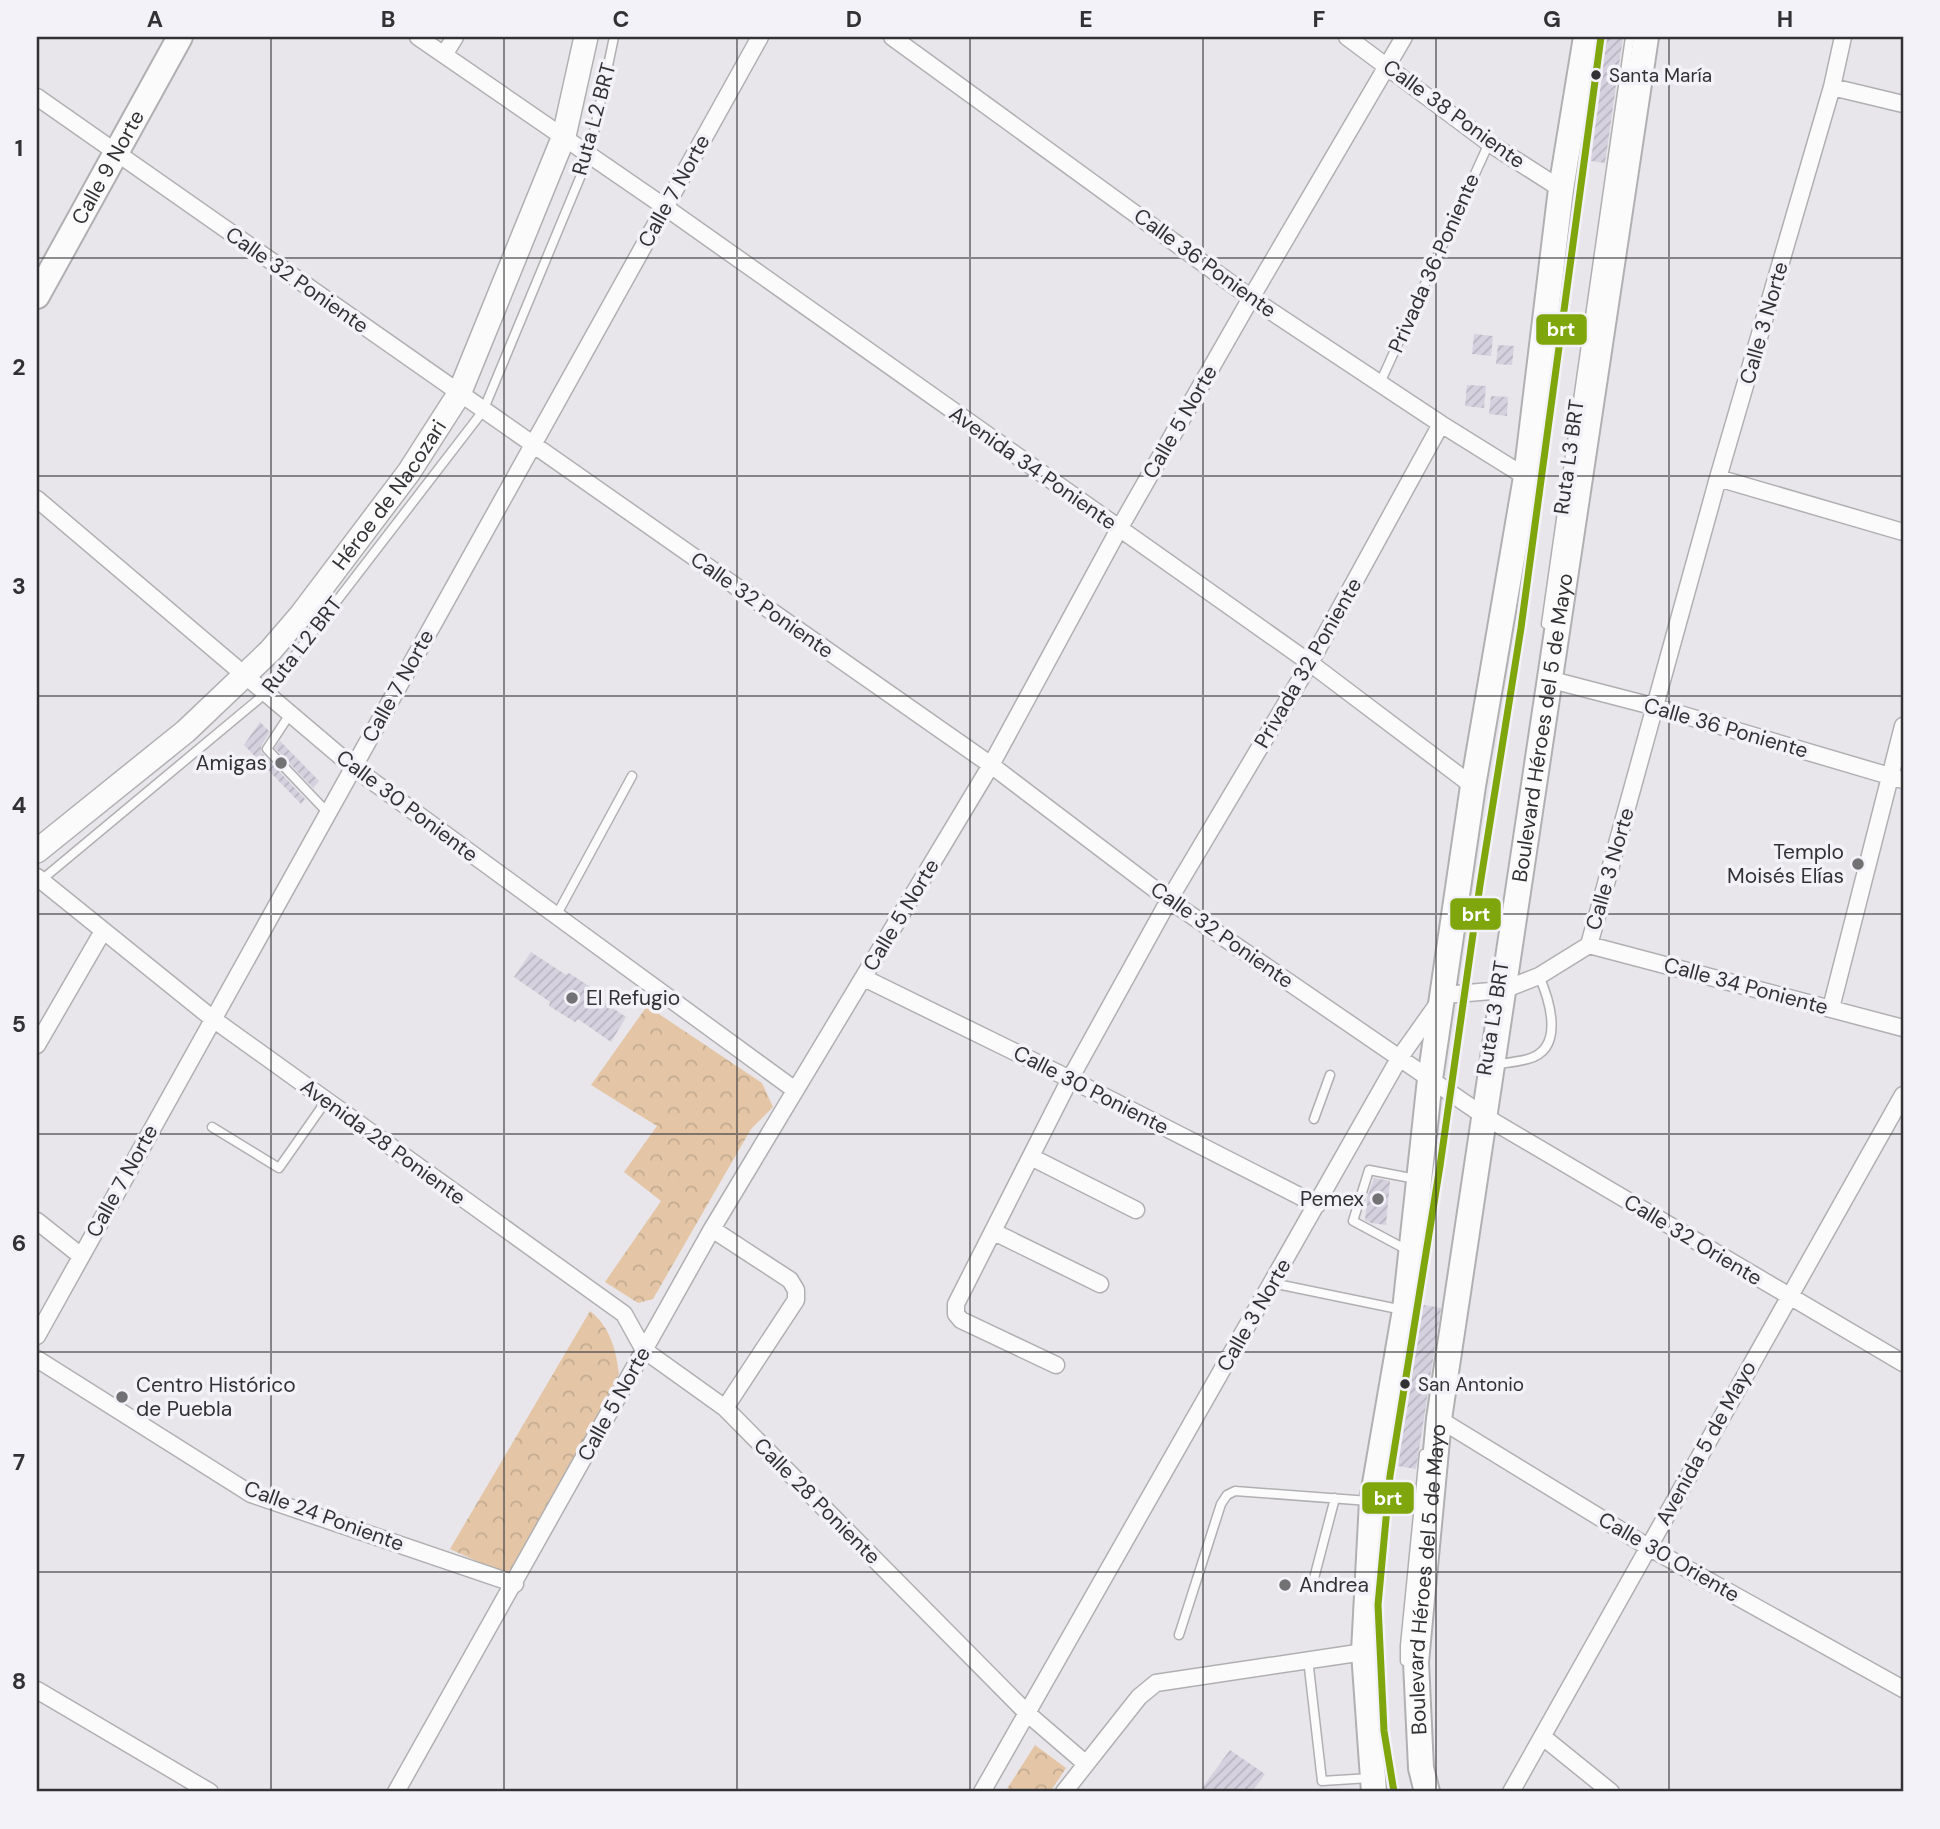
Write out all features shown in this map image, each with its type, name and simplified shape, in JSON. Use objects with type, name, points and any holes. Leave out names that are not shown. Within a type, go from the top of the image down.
[{"type":"main road","name":"Calle 9 Norte","points":[[37,296],[180,37]]},
{"type":"main road","points":[[1374,1785],[1364,1652],[1372,1501],[1405,1310],[1419,1180],[1440,1085],[1455,994],[1473,786],[1526,477],[1561,190],[1586,37]]},
{"type":"main road","name":"Boulevard Héroes del 5 de Mayo","points":[[1427,1792],[1421,1768],[1416,1662],[1431,1427],[1491,1065],[1542,678],[1646,37]]},
{"type":"street","points":[[418,37],[564,136],[589,156]]},
{"type":"street","points":[[444,55],[455,37]]},
{"type":"street","name":"Héroe de Nacozari","points":[[37,851],[186,732],[245,676],[301,615],[409,472],[459,394],[564,136],[586,37]]},
{"type":"street","name":"Calle 7 Norte","points":[[37,1336],[760,37]]},
{"type":"street","name":"Calle 36 Poniente","points":[[892,37],[1251,298],[1526,477]]},
{"type":"street","name":"Calle 38 Poniente","points":[[1347,37],[1489,143],[1561,190]]},
{"type":"street","name":"Calle 5 Norte","points":[[396,1792],[712,1229],[990,765],[1119,529],[1404,37]]},
{"type":"street","name":"Calle 3 Norte","points":[[982,1792],[1400,1057],[1455,994],[1500,990],[1539,976],[1589,945],[1718,478],[1832,87],[1843,37]]},
{"type":"street","points":[[1832,87],[1903,104]]},
{"type":"street","name":"Calle 32 Poniente","points":[[37,97],[990,765],[1169,900],[1481,1114]]},
{"type":"street","name":"Avenida 34 Poniente","points":[[589,156],[1310,663],[1473,786]]},
{"type":"street","name":"Privada 32 Poniente","points":[[1056,1365],[961,1320],[956,1314],[956,1304],[1070,1079],[1169,900],[1310,663],[1441,424]]},
{"type":"street","points":[[1718,478],[1903,532]]},
{"type":"street","name":"Calle 30 Poniente","points":[[37,499],[353,768],[795,1090]]},
{"type":"street","name":"Calle 36 Poniente","points":[[1542,678],[1656,707],[1897,778]]},
{"type":"street","points":[[1831,1008],[1897,778],[1903,726]]},
{"type":"street","name":"Avenida 28 Poniente","points":[[38,880],[213,1019],[624,1314],[644,1350],[725,1408]]},
{"type":"street","points":[[37,1045],[103,931]]},
{"type":"street","name":"Calle 34 Poniente","points":[[1589,945],[1903,1028]]},
{"type":"street","name":"Calle 30 Poniente","points":[[864,978],[1317,1205]]},
{"type":"street","name":"Avenida 5 de Mayo","points":[[1511,1792],[1903,1095]]},
{"type":"street","name":"Calle 32 Oriente","points":[[1481,1114],[1903,1363]]},
{"type":"street","points":[[1031,1157],[1136,1210]]},
{"type":"street","points":[[37,1221],[81,1256]]},
{"type":"street","points":[[712,1229],[790,1280],[796,1290],[796,1300],[725,1408]]},
{"type":"street","points":[[993,1232],[1100,1284]]},
{"type":"street","name":"Calle 24 Poniente","points":[[37,1359],[251,1494],[514,1584]]},
{"type":"street","name":"Calle 28 Poniente","points":[[725,1408],[1028,1714],[1085,1763]]},
{"type":"street","name":"Calle 30 Oriente","points":[[1431,1427],[1903,1689]]},
{"type":"street","points":[[1064,1792],[1139,1697],[1156,1683],[1364,1652]]},
{"type":"street","points":[[37,1690],[210,1792]]},
{"type":"street","points":[[1543,1737],[1611,1792]]},
{"type":"lane","name":"Ruta L2 BRT","points":[[38,880],[266,693],[483,411],[589,156],[614,37]]},
{"type":"lane","name":"Ruta L3 BRT","points":[[1455,994],[1480,885],[1521,628],[1601,37]]},
{"type":"lane","name":"Ruta L3 BRT","points":[[1545,631],[1630,37]]},
{"type":"lane","name":"Privada 36 Poniente","points":[[1380,383],[1489,143]]},
{"type":"lane","points":[[290,714],[267,750],[328,813]]},
{"type":"lane","name":"Ruta L3 BRT","points":[[1481,1114],[1500,990],[1531,739]]},
{"type":"lane","points":[[556,916],[632,776]]},
{"type":"lane","points":[[1491,1065],[1530,1059],[1546,1048],[1551,1032],[1552,1014],[1539,976]]},
{"type":"lane","points":[[1314,1119],[1330,1075]]},
{"type":"lane","name":"Ruta L3 BRT","points":[[1394,1792],[1384,1731],[1378,1605],[1390,1476],[1440,1166],[1440,1085]]},
{"type":"lane","points":[[212,1127],[279,1168],[326,1101]]},
{"type":"lane","points":[[1411,1253],[1353,1221],[1369,1170],[1419,1180]]},
{"type":"lane","points":[[1272,1283],[1405,1310]]},
{"type":"lane","points":[[1406,1670],[1405,1646],[1431,1427]]},
{"type":"lane","points":[[1179,1634],[1221,1504],[1227,1495],[1235,1491],[1372,1501]]},
{"type":"lane","points":[[1312,1586],[1335,1498]]},
{"type":"lane","points":[[1308,1659],[1322,1781],[1374,1785]]},
{"type":"lane","points":[[1411,1756],[1418,1792]]},
{"type":"green space","points":[[647,1006],[762,1083],[773,1107],[751,1129],[653,1299],[638,1303],[605,1282],[661,1201],[624,1172],[657,1126],[591,1085]]},
{"type":"green space","points":[[590,1311],[603,1324],[611,1339],[619,1374],[517,1567],[503,1573],[450,1549]]},
{"type":"green space","points":[[1035,1745],[1066,1768],[1050,1792],[1005,1792]]},
{"type":"building","points":[[1607,37],[1623,37],[1605,163],[1591,161]]},
{"type":"building","points":[[1474,334],[1493,336],[1491,356],[1472,354]]},
{"type":"building","points":[[1498,345],[1514,346],[1512,365],[1496,364]]},
{"type":"building","points":[[1467,385],[1486,386],[1484,408],[1465,406]]},
{"type":"building","points":[[1491,396],[1508,397],[1507,416],[1489,414]]},
{"type":"building","points":[[260,722],[270,732],[261,746],[261,752],[305,799],[301,804],[244,745]]},
{"type":"building","points":[[280,741],[319,781],[313,788],[275,748]]},
{"type":"building","name":"El Refugio","points":[[531,952],[595,990],[593,995],[626,1017],[611,1042],[578,1019],[575,1022],[549,1006],[550,1002],[514,977]]},
{"type":"building","name":"Pemex","points":[[1374,1178],[1390,1181],[1386,1225],[1365,1220],[1367,1198]]},
{"type":"building","points":[[1424,1305],[1441,1308],[1416,1469],[1398,1466],[1412,1378],[1409,1372],[1420,1308]]},
{"type":"building","points":[[1230,1750],[1265,1774],[1252,1792],[1199,1792]]},
{"type":"transit line","name":"brt","points":[[1394,1792],[1384,1731],[1378,1605],[1390,1476],[1521,628],[1601,37]]},
{"type":"place","name":"Santa María","points":[[1596,75]]},
{"type":"place","name":"Amigas","points":[[281,763]]},
{"type":"place","name":"Templo Moisés Elías","points":[[1858,864]]},
{"type":"place","name":"El Refugio","points":[[572,998]]},
{"type":"place","name":"Pemex","points":[[1378,1199]]},
{"type":"place","name":"San Antonio","points":[[1405,1384]]},
{"type":"place","name":"Centro Histórico de Puebla","points":[[122,1397]]},
{"type":"place","name":"Andrea","points":[[1285,1585]]}]
